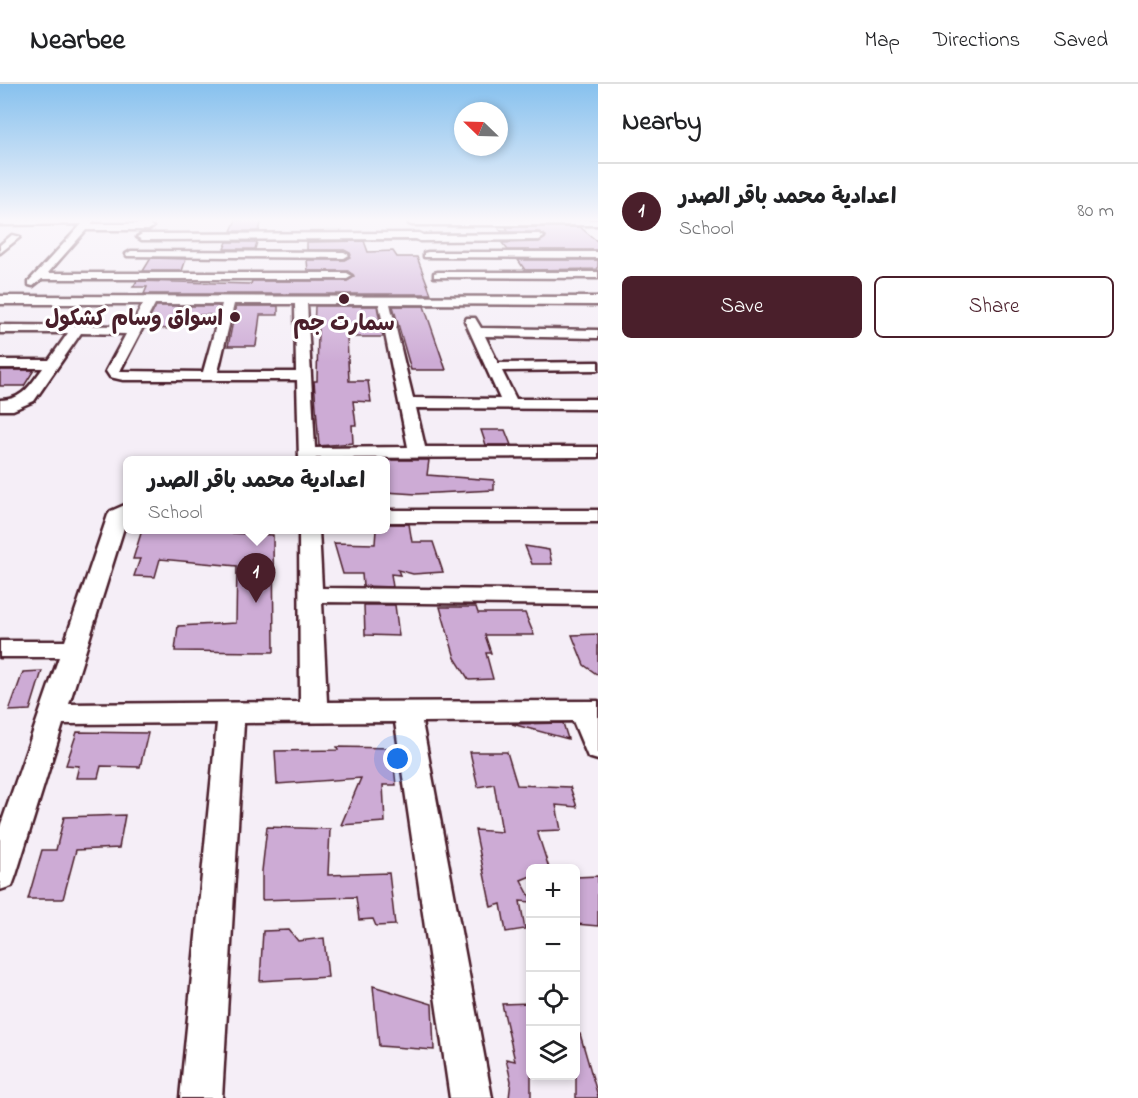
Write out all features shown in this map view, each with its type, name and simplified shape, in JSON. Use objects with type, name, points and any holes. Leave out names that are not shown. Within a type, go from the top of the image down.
[{"type":"street","points":[[18,300],[47,267]]},
{"type":"street","points":[[39,276],[106,267]]},
{"type":"street","points":[[139,267],[197,276],[349,288],[384,302],[447,290],[596,278]]},
{"type":"street","points":[[346,267],[349,288]]},
{"type":"street","points":[[435,267],[447,290],[477,332],[510,403]]},
{"type":"street","points":[[187,300],[197,276]]},
{"type":"street","points":[[0,300],[301,302],[349,288]]},
{"type":"street","points":[[447,290],[598,301]]},
{"type":"street","points":[[152,300],[113,371],[115,374],[208,377],[304,376]]},
{"type":"street","points":[[208,377],[229,300]]},
{"type":"street","points":[[301,302],[307,456]]},
{"type":"street","points":[[384,302],[418,453]]},
{"type":"street","points":[[0,330],[134,330]]},
{"type":"street","points":[[0,405],[13,405],[29,398],[77,330]]},
{"type":"street","points":[[477,332],[598,334]]},
{"type":"street","points":[[0,364],[53,364]]},
{"type":"street","points":[[493,366],[598,366]]},
{"type":"street","points":[[406,403],[598,404]]},
{"type":"street","points":[[335,456],[598,452]]},
{"type":"street","points":[[0,875],[118,515],[123,512]]},
{"type":"street","points":[[390,516],[598,516]]},
{"type":"street","points":[[309,534],[314,714]]},
{"type":"street","points":[[310,594],[598,598]]},
{"type":"street","points":[[0,649],[75,650]]},
{"type":"street","points":[[54,714],[591,711],[598,749]]},
{"type":"street","points":[[407,713],[471,1098]]},
{"type":"street","points":[[201,1098],[231,714]]},
{"type":"building","points":[[145,267],[183,267],[182,271],[143,271]]},
{"type":"building","points":[[308,267],[421,267],[431,294],[144,294],[147,287],[133,287],[137,281],[251,284],[252,281],[347,281],[354,277],[348,271],[308,271]]},
{"type":"building","points":[[523,267],[598,267],[598,269],[525,270]]},
{"type":"building","points":[[156,306],[219,306],[217,315],[179,315],[175,329],[145,328]]},
{"type":"building","points":[[236,306],[278,306],[278,315],[260,315],[256,346],[228,346]]},
{"type":"building","points":[[315,306],[377,306],[383,337],[347,337],[349,381],[368,381],[371,402],[353,401],[356,425],[352,425],[353,443],[319,446],[314,381],[317,381],[318,329],[314,329]]},
{"type":"building","points":[[393,306],[424,306],[446,370],[411,370]]},
{"type":"building","points":[[0,370],[34,370],[24,386],[0,386]]},
{"type":"building","points":[[481,430],[505,430],[511,445],[486,445]]},
{"type":"building","points":[[390,460],[429,460],[427,475],[494,480],[494,490],[416,494],[390,492]]},
{"type":"building","points":[[390,524],[409,524],[412,542],[433,542],[443,572],[413,574],[398,570],[400,575],[391,574],[393,587],[363,586],[362,574],[343,574],[334,543],[375,544],[376,534],[390,534]]},
{"type":"building","points":[[141,534],[273,535],[274,652],[175,651],[178,626],[236,623],[237,566],[160,559],[155,577],[134,576],[140,559],[133,559]]},
{"type":"building","points":[[525,546],[549,550],[552,564],[532,564]]},
{"type":"building","points":[[364,605],[395,605],[399,636],[365,635]]},
{"type":"building","points":[[440,607],[476,607],[478,613],[525,613],[534,635],[485,635],[491,653],[486,653],[493,679],[469,680],[455,658]]},
{"type":"building","points":[[598,634],[598,675],[584,665],[572,635]]},
{"type":"building","points":[[42,671],[30,710],[9,711],[23,672]]},
{"type":"building","points":[[563,723],[568,739],[512,724]]},
{"type":"building","points":[[77,732],[148,733],[140,767],[101,766],[98,778],[76,778],[79,766],[66,765]]},
{"type":"building","points":[[337,747],[392,748],[396,785],[383,785],[385,822],[341,825],[361,778],[277,784],[275,751],[338,750]]},
{"type":"building","points":[[470,752],[507,752],[517,785],[570,787],[577,807],[556,805],[561,830],[537,831],[548,864],[526,864],[526,878],[521,880],[526,890],[526,902],[520,901],[525,929],[506,932],[501,904],[491,907],[475,830],[502,832],[494,784],[478,787]]},
{"type":"building","points":[[125,815],[119,848],[76,850],[63,899],[28,899],[42,850],[56,850],[64,817]]},
{"type":"building","points":[[267,827],[330,829],[328,875],[389,873],[395,925],[376,926],[373,919],[359,920],[356,897],[262,900],[262,871]]},
{"type":"building","points":[[598,876],[598,926],[580,924],[580,877]]},
{"type":"building","points":[[289,930],[298,941],[324,938],[328,977],[260,981],[263,931]]},
{"type":"building","points":[[373,986],[432,1004],[434,1050],[379,1046]]},
{"type":"building","points":[[526,1003],[526,1080],[531,1080],[531,1098],[509,1098],[511,1081],[506,1059],[515,1061],[502,1004]]},
{"type":"building","points":[[580,1034],[598,1098],[576,1098],[576,1080],[580,1080]]},
{"type":"place","name":"سمارت جم","points":[[344,299]]},
{"type":"place","name":"اسواق وسام كشكول","points":[[235,317]]},
{"type":"place","name":"اعدادية محمد باقر الصدر","points":[[256,603]]}]
